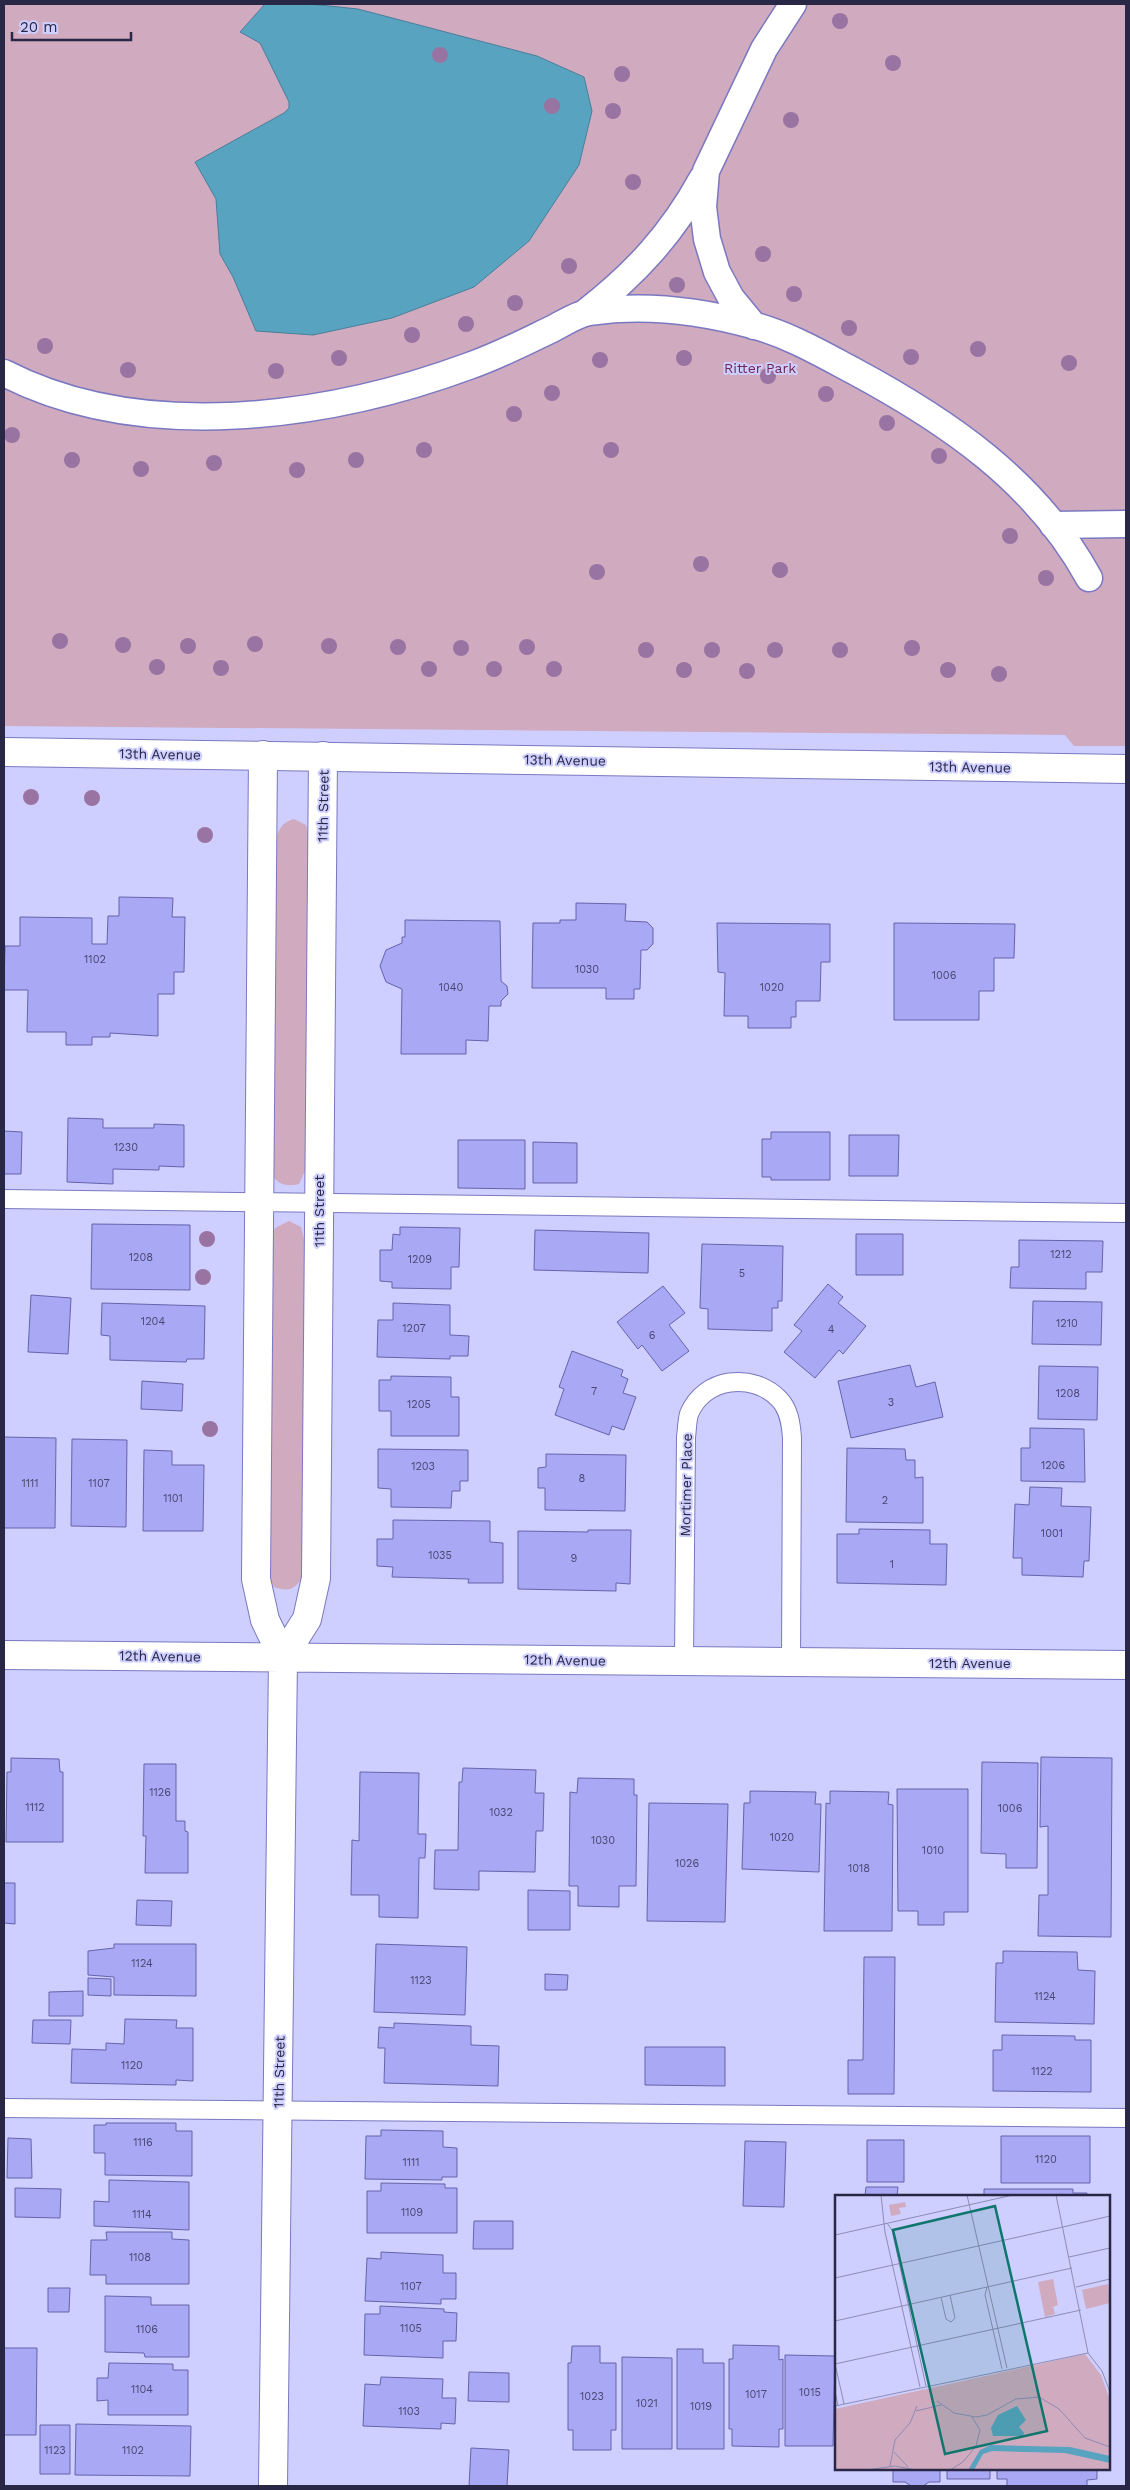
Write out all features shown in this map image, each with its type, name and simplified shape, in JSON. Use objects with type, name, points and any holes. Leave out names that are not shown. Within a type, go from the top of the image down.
[{"type":"street","points":[[4,373],[44,392],[84,404],[133,412],[194,416],[266,412],[377,396],[431,380],[484,361],[586,312],[640,267],[689,204],[764,49],[792,4]]},
{"type":"street","points":[[706,172],[703,207],[707,240],[717,272],[731,298],[754,326]]},
{"type":"street","points":[[586,312],[629,308],[717,318],[754,326],[829,358],[934,417],[975,446],[1014,480],[1053,524],[1089,578]]},
{"type":"street","points":[[1053,524],[1126,524]]},
{"type":"street","name":"13th Avenue","points":[[4,752],[1126,769]]},
{"type":"street","name":"11th Street","points":[[263,755],[256,1579],[265,1620],[283,1657],[273,2486]]},
{"type":"street","name":"11th Street","points":[[283,1657],[307,1619],[316,1578],[323,756]]},
{"type":"street","name":"12th Avenue","points":[[4,1655],[1126,1665]]},
{"type":"lane","points":[[4,1199],[1126,1213]]},
{"type":"lane","name":"Mortimer Place","points":[[684,1661],[686,1437],[689,1414],[701,1397],[717,1384],[741,1381],[763,1387],[780,1400],[790,1418],[792,1438],[791,1662]]},
{"type":"lane","points":[[4,2108],[1126,2118]]},
{"type":"green space","name":"Ritter Park","points":[[4,4],[1126,4],[1126,746],[1074,746],[1065,735],[4,726]]},
{"type":"green space","points":[[294,819],[306,825],[310,841],[305,1171],[299,1184],[291,1185],[279,1183],[272,1173],[275,844],[280,828]]},
{"type":"green space","points":[[289,1221],[301,1227],[305,1243],[303,1573],[299,1582],[293,1588],[279,1589],[274,1587],[267,1574],[271,1236],[275,1228]]},
{"type":"water","points":[[265,4],[310,4],[358,9],[537,56],[584,77],[592,111],[579,165],[529,241],[474,287],[392,318],[313,335],[256,331],[233,277],[220,254],[216,199],[195,162],[284,113],[289,108],[289,102],[260,43],[240,32]]},
{"type":"building","points":[[119,897],[173,898],[172,917],[185,917],[184,972],[174,972],[174,994],[158,994],[158,1036],[110,1033],[110,1037],[92,1037],[92,1045],[66,1045],[66,1032],[27,1032],[28,990],[4,990],[5,946],[20,946],[20,917],[92,918],[92,944],[107,944],[108,916],[119,916]]},
{"type":"building","points":[[576,903],[626,904],[625,921],[647,922],[653,928],[653,944],[647,950],[641,950],[640,989],[634,989],[634,999],[606,999],[606,988],[532,988],[533,923],[560,923],[560,920],[576,920]]},
{"type":"building","points":[[405,920],[500,921],[501,981],[507,986],[508,994],[501,1001],[501,1006],[489,1006],[488,1041],[466,1040],[466,1054],[401,1054],[402,989],[386,982],[380,966],[386,950],[402,943],[402,937],[405,937]]},
{"type":"building","points":[[717,923],[830,924],[830,962],[821,962],[820,1001],[796,1001],[796,1017],[791,1017],[791,1028],[748,1028],[748,1016],[724,1016],[725,973],[718,972]]},
{"type":"building","points":[[894,923],[1015,924],[1014,958],[994,958],[994,991],[979,991],[979,1020],[894,1020]]},
{"type":"building","points":[[68,1118],[103,1119],[103,1128],[154,1128],[154,1124],[184,1125],[184,1167],[159,1166],[159,1170],[113,1169],[113,1184],[67,1182]]},
{"type":"building","points":[[4,1131],[22,1132],[21,1174],[4,1174]]},
{"type":"building","points":[[771,1132],[830,1132],[830,1180],[771,1180],[771,1177],[762,1177],[762,1139],[771,1139]]},
{"type":"building","points":[[849,1135],[899,1135],[898,1176],[849,1176]]},
{"type":"building","points":[[458,1140],[525,1140],[525,1189],[458,1188]]},
{"type":"building","points":[[533,1142],[577,1143],[577,1183],[533,1183]]},
{"type":"building","points":[[92,1224],[190,1225],[190,1290],[91,1289]]},
{"type":"building","points":[[400,1227],[460,1228],[459,1267],[451,1267],[451,1289],[392,1288],[392,1282],[380,1281],[380,1250],[392,1250],[393,1234],[400,1235]]},
{"type":"building","points":[[535,1230],[649,1233],[648,1273],[534,1270]]},
{"type":"building","points":[[856,1234],[903,1234],[903,1275],[856,1275]]},
{"type":"building","points":[[1019,1240],[1103,1241],[1102,1272],[1086,1272],[1086,1289],[1010,1288],[1011,1267],[1019,1267]]},
{"type":"building","points":[[702,1244],[783,1246],[782,1301],[778,1301],[778,1308],[772,1308],[772,1331],[708,1329],[708,1309],[700,1308]]},
{"type":"building","points":[[828,1284],[843,1297],[838,1303],[866,1326],[843,1354],[839,1350],[815,1378],[784,1352],[802,1331],[794,1325]]},
{"type":"building","points":[[663,1286],[685,1313],[669,1325],[689,1351],[662,1371],[642,1345],[638,1349],[617,1322]]},
{"type":"building","points":[[31,1295],[71,1298],[68,1354],[28,1352]]},
{"type":"building","points":[[1033,1301],[1102,1302],[1101,1345],[1032,1344]]},
{"type":"building","points":[[102,1303],[205,1306],[204,1359],[187,1359],[186,1362],[110,1360],[110,1336],[101,1335]]},
{"type":"building","points":[[393,1303],[450,1305],[450,1335],[469,1336],[468,1356],[450,1356],[450,1359],[377,1357],[378,1320],[393,1320]]},
{"type":"building","points":[[572,1351],[623,1370],[621,1376],[628,1379],[623,1393],[636,1397],[624,1430],[612,1426],[609,1435],[555,1415],[564,1389],[559,1387]]},
{"type":"building","points":[[910,1365],[916,1387],[935,1382],[943,1417],[851,1438],[838,1381]]},
{"type":"building","points":[[1039,1366],[1098,1367],[1097,1420],[1038,1419]]},
{"type":"building","points":[[391,1376],[451,1377],[451,1397],[459,1397],[459,1436],[391,1436],[391,1411],[379,1411],[379,1380],[391,1380]]},
{"type":"building","points":[[142,1381],[183,1384],[182,1411],[141,1409]]},
{"type":"building","points":[[1030,1428],[1084,1429],[1085,1482],[1021,1481],[1021,1448],[1030,1448]]},
{"type":"building","points":[[4,1437],[56,1438],[55,1528],[4,1528]]},
{"type":"building","points":[[72,1439],[127,1440],[126,1527],[71,1526]]},
{"type":"building","points":[[847,1448],[905,1449],[906,1460],[915,1460],[915,1478],[923,1477],[923,1523],[846,1522]]},
{"type":"building","points":[[378,1449],[468,1450],[468,1481],[460,1481],[460,1491],[452,1491],[451,1508],[391,1507],[391,1489],[378,1488]]},
{"type":"building","points":[[144,1450],[172,1451],[172,1465],[204,1465],[203,1531],[143,1531]]},
{"type":"building","points":[[546,1454],[626,1455],[625,1511],[545,1510],[545,1488],[538,1488],[538,1468],[546,1467]]},
{"type":"building","points":[[1030,1487],[1062,1488],[1061,1506],[1091,1507],[1089,1561],[1084,1561],[1083,1577],[1022,1575],[1022,1558],[1013,1558],[1015,1504],[1029,1505]]},
{"type":"building","points":[[393,1520],[490,1521],[490,1542],[503,1543],[503,1583],[468,1583],[469,1579],[392,1577],[393,1567],[377,1566],[377,1539],[393,1539]]},
{"type":"building","points":[[859,1529],[930,1530],[930,1544],[947,1544],[946,1585],[837,1583],[837,1534],[859,1534]]},
{"type":"building","points":[[588,1530],[631,1530],[630,1584],[616,1583],[616,1591],[518,1589],[518,1531],[588,1532]]},
{"type":"building","points":[[1041,1757],[1112,1758],[1111,1937],[1038,1936],[1039,1895],[1048,1895],[1048,1826],[1040,1827]]},
{"type":"building","points":[[11,1758],[59,1759],[60,1772],[63,1772],[63,1842],[6,1842],[7,1772],[11,1772]]},
{"type":"building","points":[[982,1762],[1038,1763],[1037,1868],[1006,1868],[1006,1854],[981,1853]]},
{"type":"building","points":[[144,1764],[176,1764],[176,1821],[185,1821],[185,1831],[188,1832],[188,1873],[145,1873],[146,1836],[143,1836]]},
{"type":"building","points":[[463,1768],[536,1770],[535,1793],[544,1793],[543,1831],[536,1831],[535,1872],[479,1871],[479,1890],[434,1889],[435,1850],[458,1850],[459,1782],[462,1782]]},
{"type":"building","points":[[360,1772],[419,1773],[418,1834],[426,1834],[425,1858],[419,1858],[418,1918],[379,1917],[379,1895],[351,1895],[352,1840],[359,1841]]},
{"type":"building","points":[[578,1778],[634,1779],[634,1795],[637,1795],[636,1886],[619,1886],[619,1907],[578,1906],[578,1886],[569,1886],[570,1792],[577,1793]]},
{"type":"building","points":[[897,1789],[968,1789],[968,1912],[944,1912],[944,1925],[918,1925],[918,1911],[898,1911]]},
{"type":"building","points":[[750,1791],[816,1792],[815,1804],[821,1804],[819,1872],[742,1869],[744,1803],[750,1803]]},
{"type":"building","points":[[830,1791],[889,1792],[888,1804],[893,1805],[892,1931],[824,1931],[826,1803],[830,1804]]},
{"type":"building","points":[[649,1803],[728,1804],[725,1922],[647,1921]]},
{"type":"building","points":[[4,1883],[15,1883],[15,1924],[4,1923]]},
{"type":"building","points":[[528,1890],[570,1891],[570,1930],[528,1930]]},
{"type":"building","points":[[137,1900],[172,1901],[171,1926],[136,1925]]},
{"type":"building","points":[[114,1944],[196,1944],[196,1996],[114,1995],[114,1977],[88,1975],[88,1951],[114,1948]]},
{"type":"building","points":[[376,1944],[467,1947],[465,2015],[374,2012]]},
{"type":"building","points":[[1003,1951],[1077,1952],[1078,1970],[1095,1971],[1094,2024],[995,2022],[996,1963],[1003,1963]]},
{"type":"building","points":[[864,1957],[895,1957],[894,2094],[848,2094],[848,2060],[863,2060]]},
{"type":"building","points":[[545,1974],[568,1975],[567,1990],[545,1990]]},
{"type":"building","points":[[88,1978],[111,1979],[111,1996],[88,1995]]},
{"type":"building","points":[[83,1991],[83,2016],[49,2016],[49,1992]]},
{"type":"building","points":[[125,2019],[177,2020],[176,2028],[193,2028],[193,2081],[176,2080],[176,2085],[71,2083],[72,2049],[106,2050],[106,2043],[124,2044]]},
{"type":"building","points":[[33,2020],[71,2020],[70,2044],[32,2043]]},
{"type":"building","points":[[394,2023],[471,2026],[471,2045],[499,2046],[498,2086],[384,2083],[385,2048],[378,2048],[379,2027],[394,2028]]},
{"type":"building","points":[[1002,2035],[1075,2036],[1075,2040],[1091,2040],[1091,2092],[993,2091],[993,2050],[1002,2050]]},
{"type":"building","points":[[645,2047],[725,2047],[725,2086],[645,2085]]},
{"type":"building","points":[[106,2123],[176,2123],[176,2131],[192,2131],[192,2176],[105,2175],[105,2153],[94,2153],[94,2125],[106,2125]]},
{"type":"building","points":[[381,2130],[443,2131],[443,2147],[457,2148],[457,2177],[442,2177],[442,2180],[365,2179],[366,2136],[381,2136]]},
{"type":"building","points":[[1001,2136],[1090,2136],[1090,2183],[1001,2183]]},
{"type":"building","points":[[8,2138],[31,2139],[32,2178],[7,2178]]},
{"type":"building","points":[[867,2140],[904,2140],[904,2182],[867,2182]]},
{"type":"building","points":[[745,2141],[786,2142],[784,2207],[743,2206]]},
{"type":"building","points":[[109,2180],[189,2182],[189,2230],[94,2226],[94,2201],[109,2202]]},
{"type":"building","points":[[381,2183],[445,2184],[445,2188],[457,2188],[457,2233],[367,2233],[367,2191],[381,2191]]},
{"type":"building","points":[[866,2187],[898,2187],[897,2195],[865,2195]]},
{"type":"building","points":[[15,2188],[61,2189],[60,2218],[15,2217]]},
{"type":"building","points":[[984,2189],[1073,2189],[1073,2193],[1087,2193],[1087,2195],[984,2195]]},
{"type":"building","points":[[474,2221],[513,2221],[513,2249],[473,2249]]},
{"type":"building","points":[[106,2232],[172,2232],[172,2239],[189,2240],[189,2284],[106,2284],[106,2275],[90,2275],[91,2240],[107,2240]]},
{"type":"building","points":[[381,2252],[443,2255],[443,2273],[456,2273],[456,2299],[441,2299],[441,2304],[365,2301],[367,2258],[381,2259]]},
{"type":"building","points":[[48,2288],[70,2288],[69,2312],[48,2312]]},
{"type":"building","points":[[105,2296],[151,2297],[151,2305],[189,2305],[189,2357],[145,2357],[144,2353],[105,2352]]},
{"type":"building","points":[[380,2306],[444,2309],[444,2312],[457,2313],[456,2341],[443,2341],[443,2358],[364,2355],[365,2314],[380,2314]]},
{"type":"building","points":[[733,2345],[779,2346],[779,2360],[783,2359],[783,2429],[779,2429],[779,2447],[732,2446],[732,2429],[729,2429],[729,2359],[733,2359]]},
{"type":"building","points":[[572,2346],[600,2346],[600,2363],[616,2363],[616,2430],[611,2430],[611,2450],[573,2450],[573,2430],[568,2430],[568,2363],[571,2363]]},
{"type":"building","points":[[4,2348],[37,2348],[36,2435],[4,2435]]},
{"type":"building","points":[[677,2349],[703,2349],[703,2363],[724,2363],[724,2449],[677,2449]]},
{"type":"building","points":[[785,2355],[835,2356],[833,2446],[785,2446]]},
{"type":"building","points":[[622,2357],[672,2358],[672,2449],[622,2449]]},
{"type":"building","points":[[109,2363],[173,2364],[173,2370],[188,2370],[188,2415],[108,2415],[108,2400],[97,2401],[97,2378],[108,2378]]},
{"type":"building","points":[[469,2372],[509,2373],[509,2402],[468,2401]]},
{"type":"building","points":[[381,2377],[443,2379],[442,2398],[456,2398],[455,2424],[441,2423],[441,2429],[363,2426],[365,2384],[380,2385]]},
{"type":"building","points":[[76,2424],[191,2426],[190,2476],[75,2475]]},
{"type":"building","points":[[40,2425],[70,2425],[70,2474],[40,2474]]},
{"type":"building","points":[[471,2448],[509,2450],[507,2486],[469,2486]]},
{"type":"building","points":[[893,2470],[940,2470],[940,2482],[929,2482],[923,2486],[911,2486],[905,2482],[893,2482]]},
{"type":"building","points":[[947,2470],[990,2470],[990,2479],[947,2479]]},
{"type":"building","points":[[997,2470],[1097,2470],[1097,2479],[1087,2480],[1087,2486],[1007,2486],[1007,2479],[997,2479]]}]
